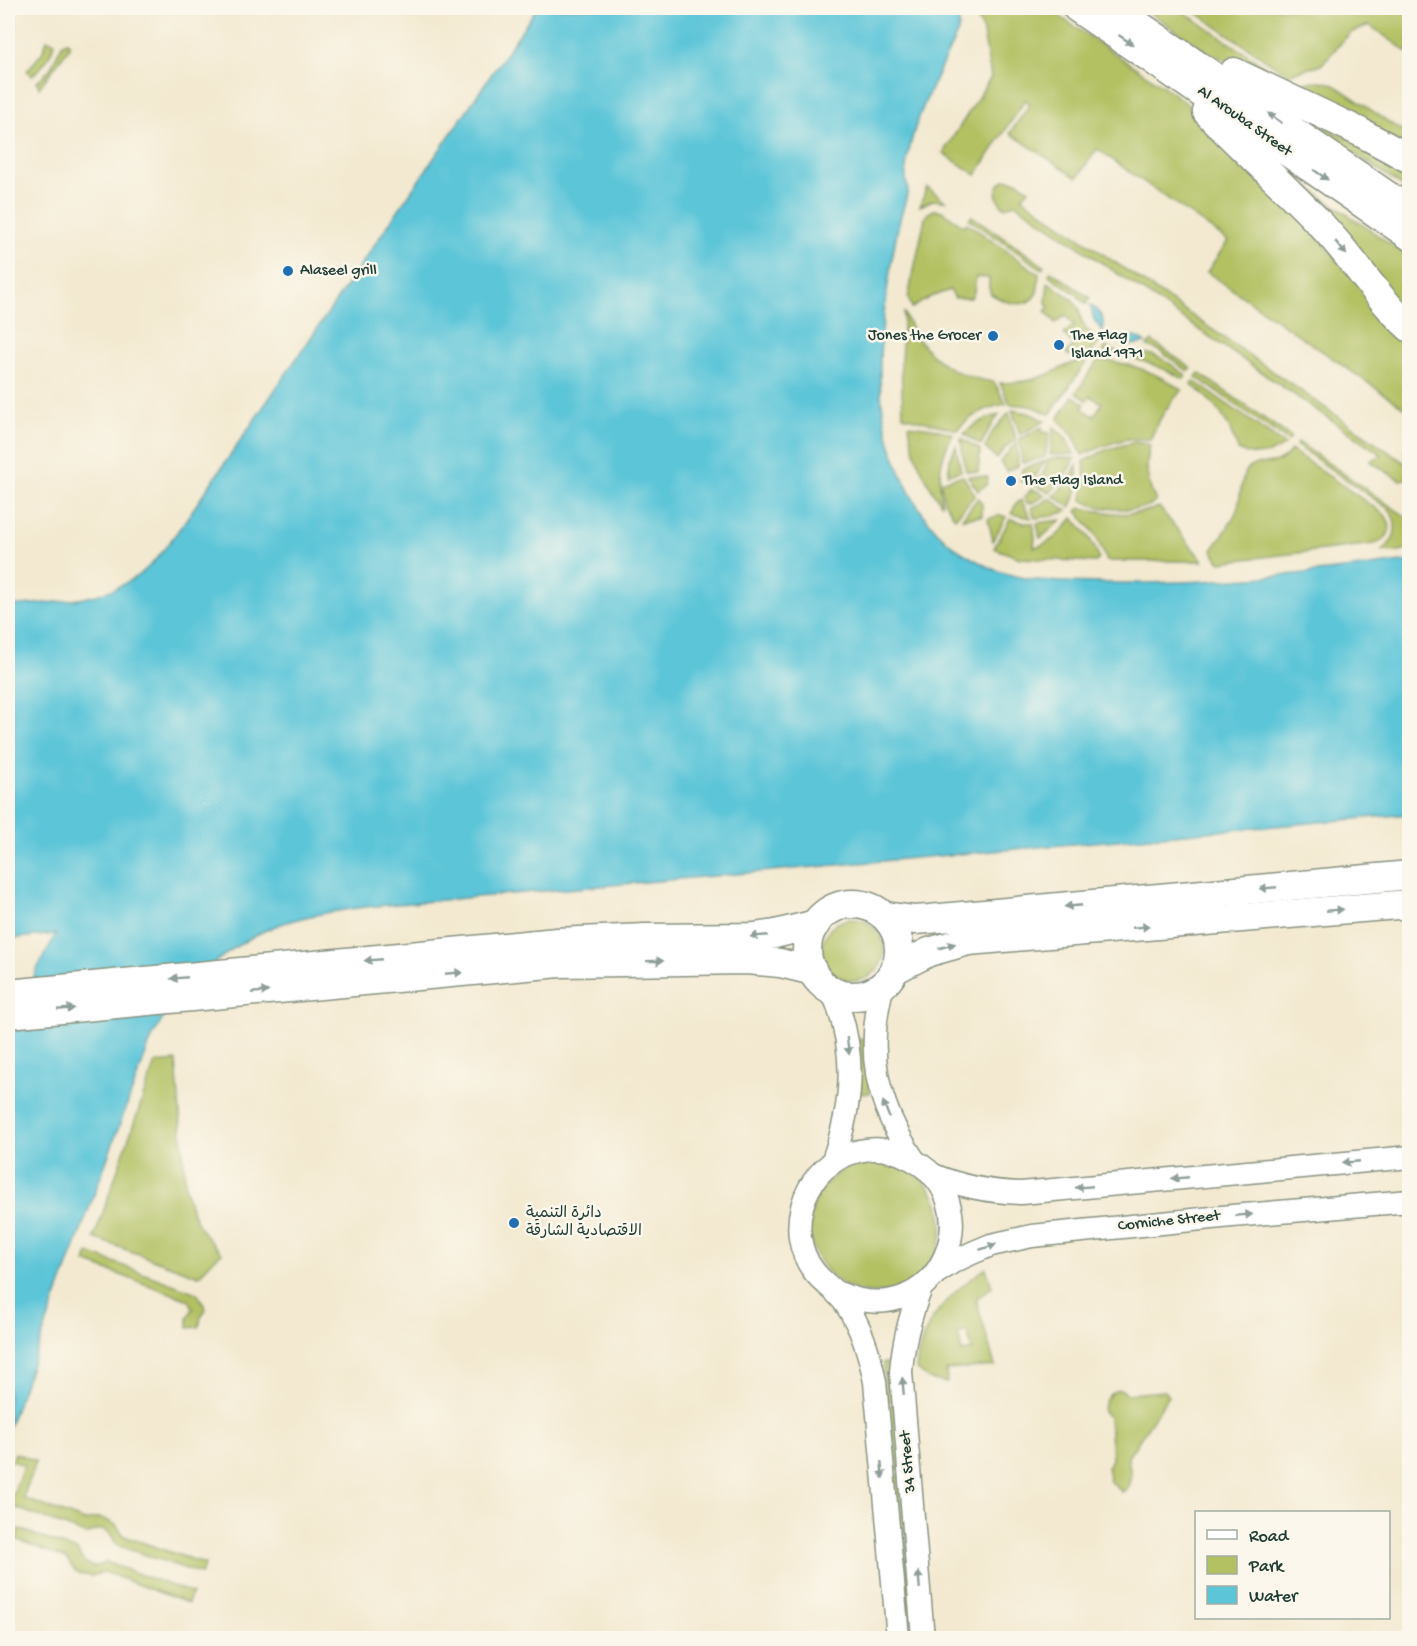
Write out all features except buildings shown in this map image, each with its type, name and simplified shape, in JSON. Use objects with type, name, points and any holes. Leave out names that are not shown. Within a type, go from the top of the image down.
[{"type":"main road","name":"Al Arouba Street","points":[[1077,8],[1177,63],[1410,211]]},
{"type":"main road","name":"Al Arouba Street","points":[[1114,8],[1177,63],[1410,236]]},
{"type":"main road","points":[[1410,159],[1360,132],[1216,63],[1195,57],[1177,63],[1216,122],[1325,230],[1381,300],[1410,328]]},
{"type":"main road","points":[[822,981],[809,959],[810,935],[821,918],[836,908],[853,904],[870,907],[885,916],[914,920],[1410,875]]},
{"type":"main road","points":[[8,994],[559,953],[780,963],[822,981],[846,995],[854,996],[869,993],[888,977],[929,952],[968,941],[1410,904]]},
{"type":"main road","points":[[885,916],[896,932],[899,951],[888,977]]},
{"type":"main road","points":[[8,1014],[559,953],[667,938],[754,937],[816,924]]},
{"type":"street","points":[[888,977],[878,1003],[873,1040],[877,1076],[894,1128],[923,1167],[942,1188],[949,1205],[952,1222],[951,1240],[945,1257],[929,1280],[909,1296],[880,1303],[859,1301],[838,1293],[821,1281],[804,1255],[799,1224],[806,1194],[814,1181],[832,1163],[852,1153],[873,1149],[887,1150],[901,1154],[923,1167],[948,1181],[975,1189],[1021,1193],[1410,1156]]},
{"type":"street","points":[[822,981],[845,1027],[850,1066],[845,1125],[832,1163]]},
{"type":"street","name":"Corniche Street","points":[[929,1280],[953,1262],[972,1252],[991,1245],[1032,1236],[1410,1201]]},
{"type":"street","name":"34 Street","points":[[923,1638],[901,1372],[907,1329],[929,1280]]},
{"type":"street","name":"34 Street","points":[[838,1293],[852,1314],[862,1336],[875,1382],[898,1638]]},
{"type":"green space","points":[[8,8],[14,17],[16,26],[14,35],[8,44]]},
{"type":"green space","points":[[971,8],[1047,8],[1186,103],[1286,202],[1409,339],[1409,411],[1207,272],[1228,241],[1097,149],[1077,178],[1010,133],[1030,104],[1025,100],[976,175],[943,153],[991,77],[982,27]]},
{"type":"green space","points":[[1143,8],[1178,8],[1291,84],[1321,81],[1333,84],[1409,136],[1409,147],[1209,53]]},
{"type":"green space","points":[[1189,8],[1409,8],[1409,53],[1369,25],[1350,33],[1321,65],[1287,74]]},
{"type":"green space","points":[[47,40],[55,42],[46,61],[32,76],[27,71],[42,53]]},
{"type":"green space","points":[[69,43],[69,48],[39,88],[37,82],[50,69],[62,45]]},
{"type":"green space","points":[[1323,126],[1409,169],[1409,191],[1321,130]]},
{"type":"green space","points":[[1276,165],[1409,257],[1409,318]]},
{"type":"green space","points":[[1006,179],[1019,182],[1029,190],[1022,198],[1408,465],[1405,451],[1409,452],[1409,478],[1400,480],[1370,461],[1382,455],[1016,204],[1004,207],[998,200],[996,192],[999,185]]},
{"type":"green space","points":[[927,187],[945,201],[933,200],[920,206]]},
{"type":"green space","points":[[934,210],[942,211],[964,226],[967,223],[1039,274],[1037,292],[1032,299],[1021,304],[1002,300],[991,294],[989,278],[976,277],[971,298],[955,298],[950,290],[930,297],[912,308],[908,298],[925,218]]},
{"type":"green space","points":[[972,216],[1044,266],[1042,269],[969,219]]},
{"type":"green space","points":[[1051,271],[1090,298],[1086,304],[1049,275]]},
{"type":"green space","points":[[1048,282],[1073,300],[1079,309],[1086,329],[1099,342],[1092,352],[1069,356],[1066,353],[1074,345],[1064,334],[1074,325],[1065,315],[1056,323],[1045,311],[1049,307],[1046,303]]},
{"type":"green space","points":[[904,312],[919,340],[928,351],[951,368],[978,379],[994,382],[1006,404],[979,412],[957,430],[903,416],[901,361]]},
{"type":"green space","points":[[1152,341],[1191,368],[1188,371],[1158,350],[1147,346]]},
{"type":"green space","points":[[1106,347],[1123,354],[1153,355],[1186,375],[1184,379],[1145,362],[1103,352]]},
{"type":"green space","points":[[1098,360],[1142,369],[1182,390],[1163,413],[1150,440],[1124,440],[1082,455],[1073,435],[1058,419],[1073,396],[1085,404],[1082,408],[1094,416],[1102,403],[1090,396],[1087,400],[1076,393]]},
{"type":"green space","points":[[1081,361],[1087,361],[1050,414],[1031,406],[1010,404],[1000,383],[1037,378]]},
{"type":"green space","points":[[1199,373],[1291,437],[1288,441],[1196,377]]},
{"type":"green space","points":[[1194,381],[1285,445],[1274,452],[1262,455],[1238,450],[1225,420],[1215,406],[1191,384]]},
{"type":"green space","points":[[1012,410],[1029,413],[1045,421],[1020,435]]},
{"type":"green space","points":[[1009,413],[1016,439],[997,459],[985,448],[993,431]]},
{"type":"green space","points":[[999,415],[981,445],[964,434],[980,422]]},
{"type":"green space","points":[[909,425],[953,434],[942,460],[940,486],[942,505],[920,467]]},
{"type":"green space","points":[[1042,427],[1043,433],[1050,432],[1045,457],[1022,463],[1020,439]]},
{"type":"green space","points":[[1054,427],[1065,437],[1074,454],[1050,455]]},
{"type":"green space","points":[[961,438],[980,450],[978,472],[966,471]]},
{"type":"green space","points":[[1017,442],[1018,466],[1007,471],[1000,462]]},
{"type":"green space","points":[[1136,442],[1150,445],[1147,474],[1156,501],[1141,508],[1119,509],[1098,506],[1082,500],[1085,481],[1084,461],[1108,449]]},
{"type":"green space","points":[[1298,442],[1409,519],[1409,549],[1400,552],[1382,551],[1387,547],[1395,532],[1395,522],[1390,510],[1296,445]]},
{"type":"green space","points":[[956,446],[961,471],[948,474],[950,459]]},
{"type":"green space","points":[[1291,450],[1384,514],[1390,528],[1387,536],[1374,544],[1220,562],[1212,550],[1237,510],[1243,478],[1247,470],[1256,464],[1278,461]]},
{"type":"green space","points":[[1075,458],[1064,477],[1050,493],[1035,485],[1043,474],[1048,460]]},
{"type":"green space","points":[[1045,461],[1031,484],[1020,481],[1022,469]]},
{"type":"green space","points":[[1077,465],[1076,492],[1070,507],[1054,496],[1068,481]]},
{"type":"green space","points":[[963,476],[975,495],[955,518],[944,501],[941,482]]},
{"type":"green space","points":[[968,476],[988,477],[987,484],[978,491]]},
{"type":"green space","points":[[1032,489],[1045,495],[1028,504],[1024,497]]},
{"type":"green space","points":[[978,498],[982,504],[982,516],[962,518]]},
{"type":"green space","points":[[1050,498],[1067,511],[1035,518],[1031,508]]},
{"type":"green space","points":[[1021,500],[1031,518],[1012,514],[1015,505]]},
{"type":"green space","points":[[1159,507],[1203,561],[1107,561],[1095,534],[1077,511],[1081,508],[1111,513],[1130,513]]},
{"type":"green space","points":[[1000,515],[1006,517],[993,541],[988,519]]},
{"type":"green space","points":[[1073,518],[1095,547],[1099,558],[1096,562],[1020,558],[994,548],[1010,519],[1033,523],[1034,547],[1051,540]]},
{"type":"green space","points":[[1061,520],[1041,538],[1040,538],[1037,523]]},
{"type":"green space","points":[[853,919],[870,924],[875,928],[879,933],[884,950],[879,967],[875,972],[870,976],[853,981],[836,976],[831,972],[827,967],[822,950],[827,933],[831,928],[836,924]]},
{"type":"green space","points":[[859,1038],[864,1039],[865,1042],[870,1093],[861,1094],[857,1042]]},
{"type":"green space","points":[[176,1061],[188,1199],[198,1224],[222,1253],[199,1276],[94,1238],[155,1063]]},
{"type":"green space","points":[[876,1161],[901,1166],[923,1180],[937,1202],[942,1227],[937,1252],[923,1274],[901,1288],[876,1293],[851,1288],[829,1274],[815,1252],[810,1227],[815,1202],[829,1180],[851,1166]]},
{"type":"green space","points":[[88,1253],[197,1293],[206,1309],[199,1327],[188,1328],[188,1318],[193,1308],[189,1300],[85,1262]]},
{"type":"green space","points":[[986,1268],[992,1287],[976,1299],[995,1366],[946,1370],[947,1383],[929,1379],[916,1369],[923,1337],[939,1310]],"holes":[[[967,1331],[972,1350],[962,1352],[958,1334]]]},
{"type":"green space","points":[[891,1362],[894,1400],[886,1401],[883,1363]]},
{"type":"green space","points":[[1118,1390],[1127,1394],[1164,1391],[1168,1396],[1128,1457],[1131,1475],[1128,1488],[1122,1492],[1110,1481],[1107,1467],[1112,1460],[1109,1417],[1103,1412],[1107,1398]]},
{"type":"green space","points":[[895,1405],[900,1469],[892,1470],[887,1406]]},
{"type":"green space","points":[[15,1453],[36,1461],[23,1498],[85,1521],[104,1519],[116,1525],[124,1536],[205,1564],[201,1574],[116,1545],[111,1536],[104,1531],[96,1530],[87,1535],[9,1505],[24,1465],[12,1461]]},
{"type":"green space","points":[[901,1474],[906,1539],[898,1540],[893,1475]]},
{"type":"green space","points":[[19,1529],[78,1551],[82,1560],[89,1565],[97,1566],[106,1562],[192,1593],[188,1603],[104,1572],[92,1576],[79,1574],[67,1559],[16,1539]]},
{"type":"green space","points":[[907,1543],[912,1608],[904,1609],[899,1544]]},
{"type":"water","points":[[537,8],[957,8],[958,32],[916,125],[909,152],[906,167],[908,188],[891,264],[882,333],[880,375],[885,420],[897,465],[918,507],[947,541],[990,568],[1021,577],[1052,582],[1152,583],[1226,580],[1409,561],[1409,814],[365,907],[302,918],[266,930],[233,949],[201,974],[174,1004],[153,1036],[8,1429],[8,1042],[36,971],[56,934],[8,939],[8,606],[62,602],[97,595],[130,581],[156,560]]},
{"type":"water","points":[[1090,305],[1101,317],[1103,332],[1094,320]]},
{"type":"water","points":[[1129,336],[1145,343],[1130,345],[1116,341]]},
{"type":"place","name":"Alaseel grill","points":[[288,271]]},
{"type":"place","name":"Jones the Grocer","points":[[993,336]]},
{"type":"place","name":"The Flag Island 1971","points":[[1059,345]]},
{"type":"place","name":"The Flag Island","points":[[1011,481]]},
{"type":"place","name":"دائرة التنمية الاقتصادية الشارقة","points":[[514,1223]]}]
